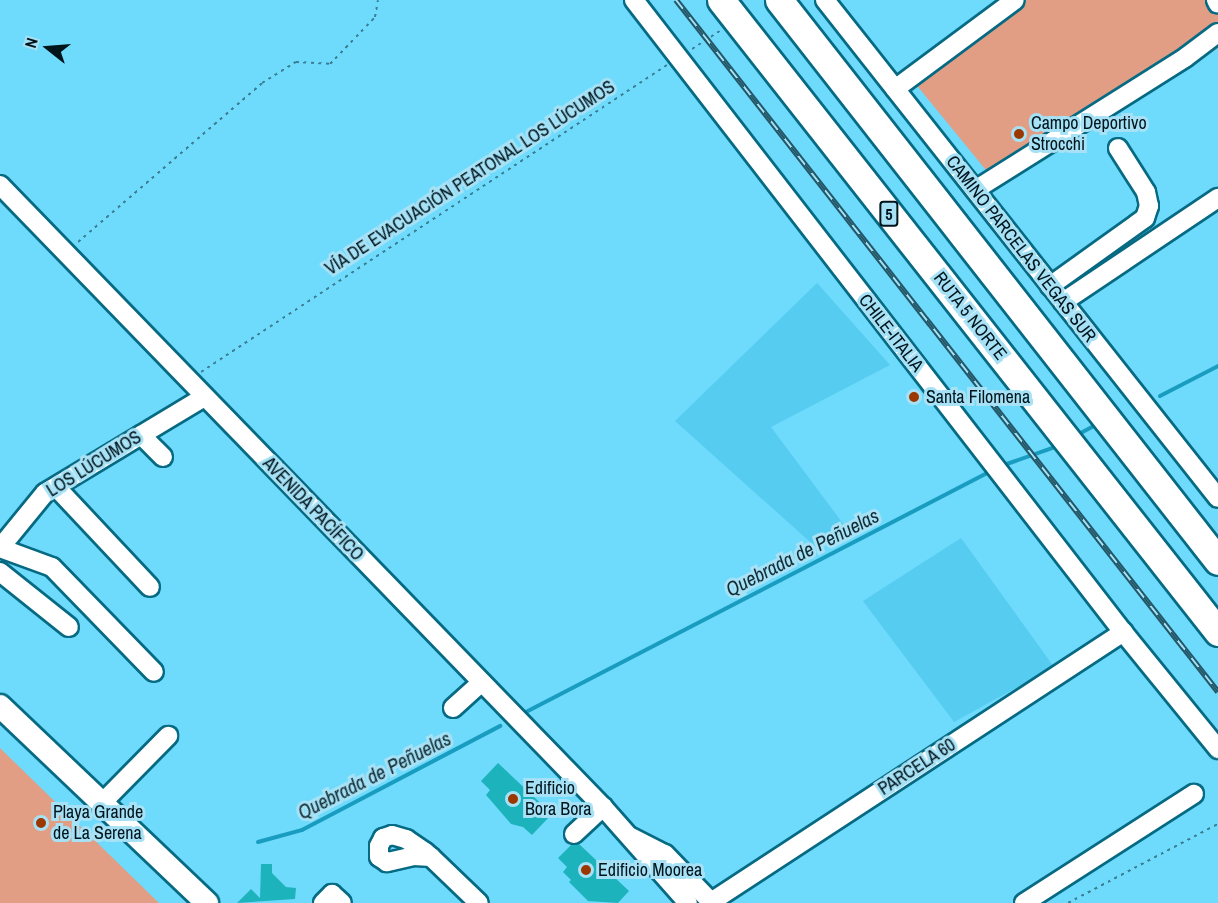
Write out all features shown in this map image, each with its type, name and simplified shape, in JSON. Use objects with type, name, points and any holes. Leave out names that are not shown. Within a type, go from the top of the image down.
[{"type":"highway","points":[[779,0],[1218,561]]},
{"type":"highway","name":"RUTA 5 NORTE","points":[[729,10],[1218,632]]},
{"type":"main road","points":[[0,706],[207,903]]},
{"type":"street","name":"CHILE-ITALIA","points":[[634,0],[1123,632],[1218,749]]},
{"type":"street","name":"CAMINO PARCELAS VEGAS SUR","points":[[825,0],[1218,498]]},
{"type":"street","points":[[895,89],[1015,0]]},
{"type":"street","points":[[1216,0],[1218,4]]},
{"type":"street","points":[[975,190],[1186,57],[1218,33]]},
{"type":"street","points":[[1050,286],[1145,218],[1149,206],[1146,192],[1118,148]]},
{"type":"street","name":"AVENIDA PACÍFICO","points":[[0,185],[480,684],[603,807],[688,903]]},
{"type":"street","points":[[1063,303],[1218,198]]},
{"type":"street","name":"LOS LÚCUMOS","points":[[0,548],[34,503],[204,397]]},
{"type":"street","points":[[141,435],[163,458]]},
{"type":"street","points":[[56,488],[150,587]]},
{"type":"street","points":[[0,548],[52,567],[154,672]]},
{"type":"street","points":[[0,572],[69,627]]},
{"type":"street","name":"PARCELA 60","points":[[712,903],[1123,632]]},
{"type":"street","points":[[453,708],[480,684]]},
{"type":"street","points":[[103,802],[168,736]]},
{"type":"street","points":[[1024,903],[1194,794]]},
{"type":"street","points":[[574,834],[603,807]]},
{"type":"street","name":"AVENIDA PACÍFICO","points":[[625,834],[665,854],[712,903]]},
{"type":"street","points":[[431,857],[479,903]]},
{"type":"street","points":[[323,903],[332,894],[342,903]]},
{"type":"path","points":[[65,253],[262,83],[296,63],[330,64],[375,17],[378,0]]},
{"type":"path","name":"VÍA DE EVACUACIÓN PEATONAL LOS LÚCUMOS","points":[[188,380],[679,57],[729,10]]},
{"type":"path","points":[[1068,903],[1218,824]]},
{"type":"shaded area","name":"Campo Deportivo Strocchi","points":[[1027,0],[1218,0],[1218,48],[999,186],[914,82]]},
{"type":"shaded area","points":[[817,283],[890,365],[771,427],[847,529],[818,549],[675,421]]},
{"type":"shaded area","points":[[961,538],[1054,667],[954,722],[863,601]]},
{"type":"shaded area","name":"Playa Grande de La Serena","points":[[0,748],[159,903],[0,903]]},
{"type":"building","name":"Edificio Bora Bora","points":[[498,763],[552,814],[532,835],[523,827],[511,824],[486,795],[490,790],[481,781]]},
{"type":"building","name":"Edificio Moorea","points":[[579,844],[629,891],[618,903],[588,901],[569,882],[571,880],[563,872],[567,867],[558,858],[571,845]]},
{"type":"building","points":[[261,864],[272,864],[272,873],[286,887],[296,888],[295,899],[237,903],[251,889],[260,898]]},
{"type":"waterway","name":"Quebrada de Peñuelas","points":[[1160,396],[1218,366]]},
{"type":"waterway","name":"Quebrada de Peñuelas","points":[[1075,436],[1096,425]]},
{"type":"waterway","name":"Quebrada de Peñuelas","points":[[1001,466],[1058,446]]},
{"type":"waterway","name":"Quebrada de Peñuelas","points":[[524,713],[991,471]]},
{"type":"waterway","name":"Quebrada de Peñuelas","points":[[258,842],[302,830],[500,726]]},
{"type":"railway","points":[[676,0],[1218,692]]},
{"type":"place","name":"Campo Deportivo Strocchi","points":[[1019,134]]},
{"type":"place","name":"Santa Filomena","points":[[914,397]]},
{"type":"place","name":"Edificio Bora Bora","points":[[513,799]]},
{"type":"place","name":"Playa Grande de La Serena","points":[[41,823]]},
{"type":"place","name":"Edificio Moorea","points":[[586,870]]}]
